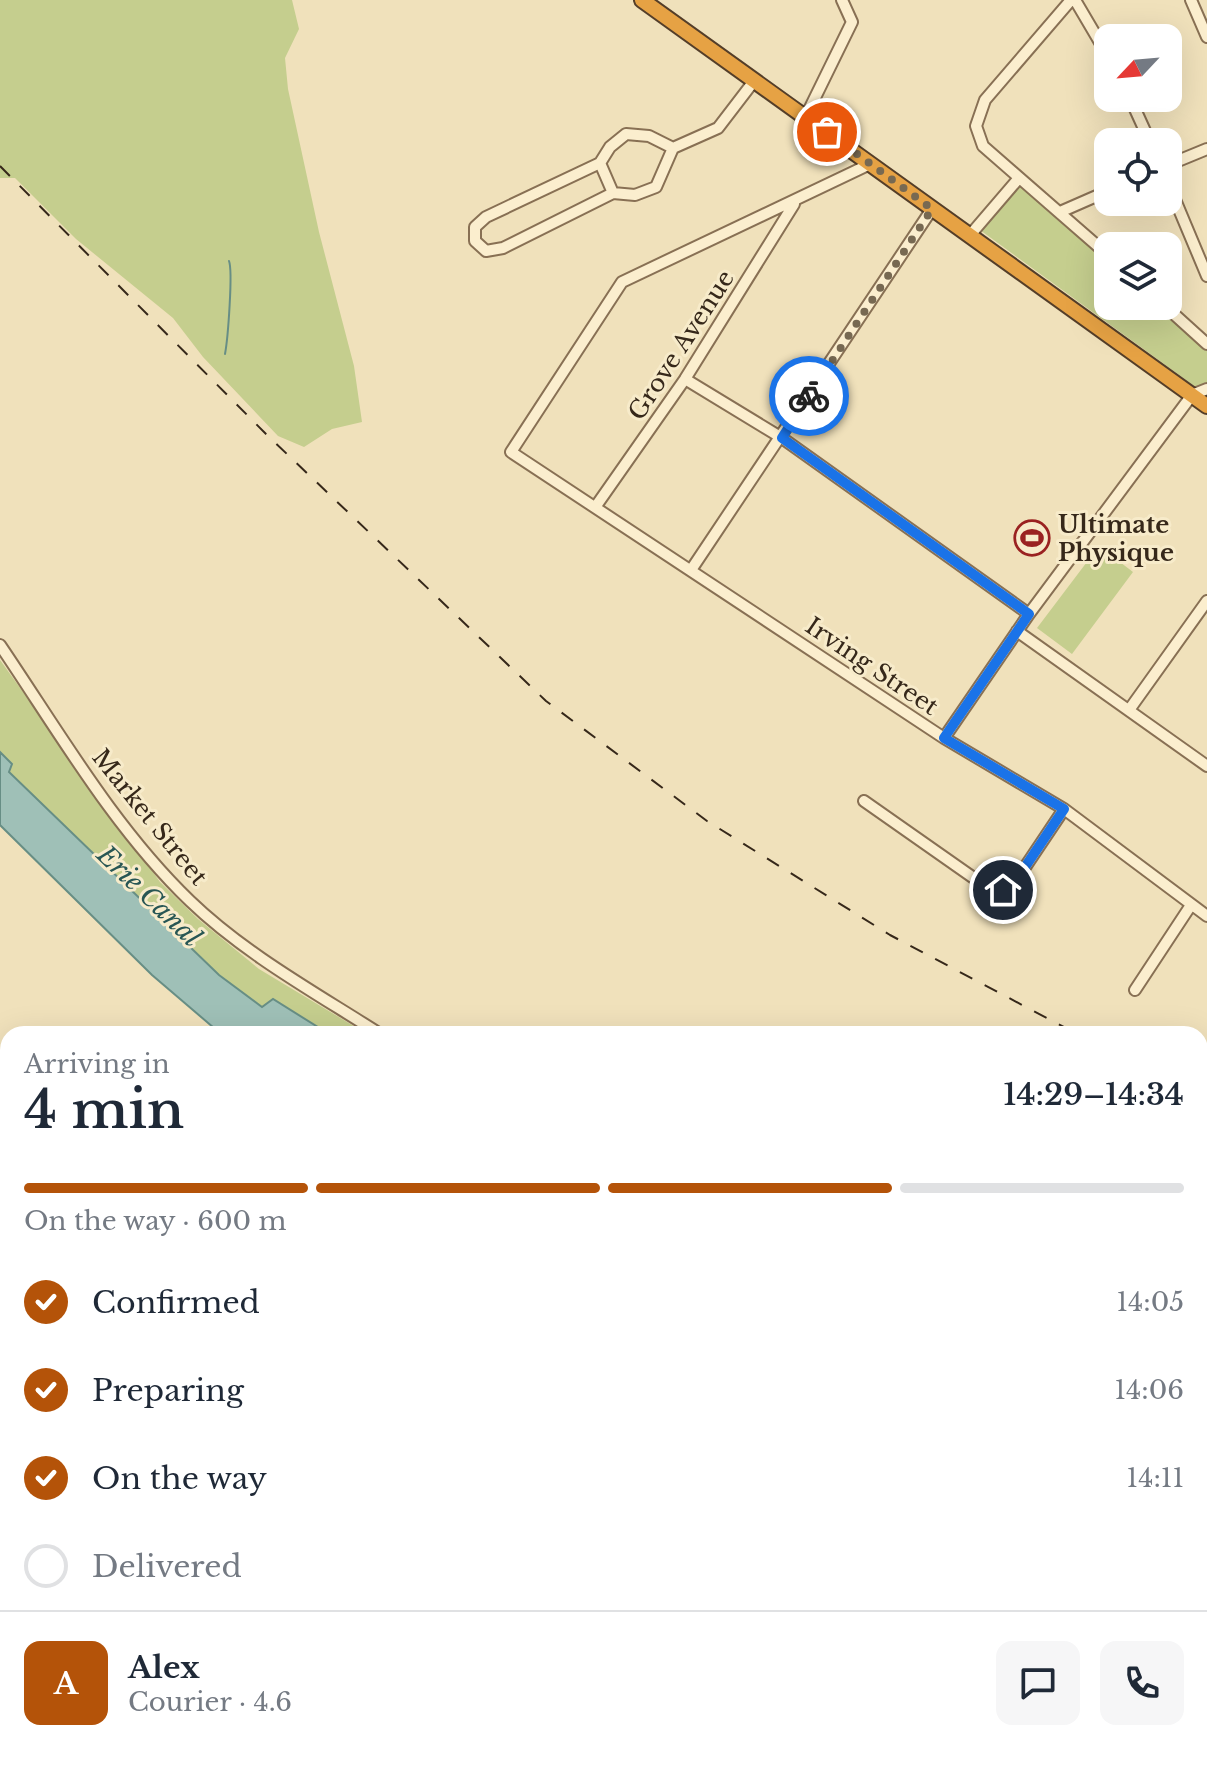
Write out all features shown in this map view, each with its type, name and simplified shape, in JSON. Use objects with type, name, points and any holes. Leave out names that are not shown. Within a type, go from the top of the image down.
[{"type":"highway","points":[[642,0],[1207,406]]},
{"type":"street","points":[[806,116],[852,22],[842,0]]},
{"type":"street","points":[[1094,34],[1073,0],[985,100],[976,126],[983,146],[1094,242]]},
{"type":"street","points":[[1191,0],[1207,37]]},
{"type":"street","points":[[673,148],[649,136],[626,134],[610,147],[600,163],[486,217],[475,227],[475,241],[486,251],[503,248],[613,193],[635,195],[656,187],[673,148],[718,128],[754,81]]},
{"type":"street","points":[[1182,159],[1207,149]]},
{"type":"street","points":[[600,163],[613,193]]},
{"type":"street","points":[[795,203],[868,165]]},
{"type":"street","points":[[971,234],[1019,178]]},
{"type":"street","points":[[1060,212],[1094,197]]},
{"type":"street","name":"Grove Avenue","points":[[596,506],[685,379],[795,203]]},
{"type":"street","name":"Irving Street","points":[[795,203],[622,282],[511,452],[944,738],[1064,809],[1207,916]]},
{"type":"street","points":[[691,570],[932,209]]},
{"type":"street","points":[[1182,216],[1207,276]]},
{"type":"street","points":[[1180,320],[1207,344]]},
{"type":"street","points":[[685,379],[782,438],[1029,614]]},
{"type":"street","points":[[944,738],[1029,614],[1192,395],[1207,389]]},
{"type":"street","points":[[1129,710],[1207,601]]},
{"type":"street","points":[[1017,631],[1207,766]]},
{"type":"street","name":"Market Street","points":[[0,645],[100,792],[190,901],[238,940],[368,1026]]},
{"type":"street","points":[[864,801],[988,888],[1003,890],[1013,885],[1064,809]]},
{"type":"street","points":[[1135,990],[1191,905]]},
{"type":"green space","points":[[0,0],[292,0],[299,29],[285,58],[288,89],[319,232],[354,366],[362,422],[332,429],[304,447],[278,436],[203,357],[173,318],[76,239],[15,178],[0,178]]},
{"type":"green space","points":[[1020,185],[1094,250],[1094,313],[980,230]]},
{"type":"green space","points":[[1104,320],[1174,320],[1207,349],[1207,383],[1197,388]]},
{"type":"green space","points":[[1099,546],[1133,572],[1072,654],[1037,628]]},
{"type":"green space","points":[[0,660],[160,882],[198,919],[259,969],[354,1026],[316,1026],[274,1000],[262,1007],[219,976],[8,772],[12,764],[0,752]]},
{"type":"water","points":[[0,752],[12,764],[9,772],[219,975],[262,1007],[273,999],[316,1026],[212,1026],[152,975],[0,825]]},
{"type":"waterway","points":[[225,354],[229,320],[229,261]]},
{"type":"railway","points":[[0,166],[266,434],[546,701],[707,821],[890,935],[1062,1026]]},
{"type":"way so far","points":[[809,396],[932,209],[827,132]]},
{"type":"place","name":"Ultimate Physique","points":[[1032,538]]},
{"type":"route","points":[[809,396],[782,438],[1029,614],[944,738],[1064,809],[1013,885],[1003,890]]},
{"type":"water label","name":"Erie Canal","points":[[149,896]]}]
